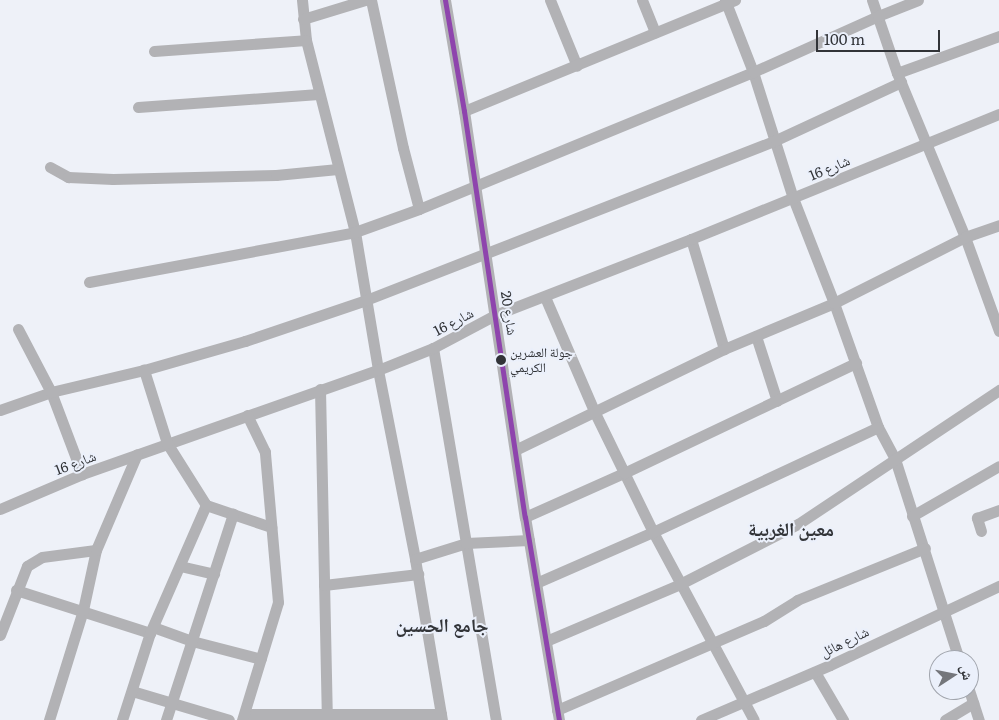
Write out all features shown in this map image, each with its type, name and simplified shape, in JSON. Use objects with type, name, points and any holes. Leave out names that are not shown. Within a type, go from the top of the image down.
[{"type":"street","points":[[247,415],[265,452],[278,602],[244,717],[441,717],[418,574],[378,370],[355,232],[306,40],[302,0]]},
{"type":"street","points":[[303,19],[364,0],[419,209]]},
{"type":"street","name":"شارع 20","points":[[445,0],[464,111],[525,516],[558,715]]},
{"type":"street","points":[[550,0],[577,66]]},
{"type":"street","points":[[642,0],[655,32]]},
{"type":"street","points":[[872,0],[899,78],[995,308],[999,331]]},
{"type":"street","points":[[89,282],[355,232],[419,209],[753,72],[918,0]]},
{"type":"street","points":[[464,111],[577,66],[729,1],[776,140],[793,198],[834,303],[878,427],[895,459],[912,516],[925,548],[942,611],[956,650]]},
{"type":"street","points":[[0,410],[51,392],[144,370],[245,341],[366,300],[776,140],[899,78],[999,36]]},
{"type":"street","points":[[154,51],[306,40]]},
{"type":"street","points":[[138,107],[319,94]]},
{"type":"street","name":"شارع 16","points":[[0,509],[82,474],[378,370],[434,348],[495,315],[691,239],[999,114]]},
{"type":"street","points":[[50,166],[68,177],[113,179],[276,175],[338,169]]},
{"type":"street","points":[[516,450],[724,349],[834,303],[965,237],[999,225]]},
{"type":"street","points":[[691,239],[724,349]]},
{"type":"street","points":[[545,297],[595,413],[652,532],[711,644],[754,720]]},
{"type":"street","points":[[18,329],[51,392],[82,474]]},
{"type":"street","points":[[756,336],[777,401]]},
{"type":"street","points":[[434,348],[496,720]]},
{"type":"street","points":[[525,516],[624,473],[856,363]]},
{"type":"street","points":[[144,370],[167,444],[206,505],[271,527]]},
{"type":"street","points":[[320,389],[327,717]]},
{"type":"street","points":[[546,641],[680,584],[798,524],[999,390]]},
{"type":"street","points":[[536,583],[652,532],[878,427]]},
{"type":"street","points":[[49,720],[83,610],[96,550],[137,454]]},
{"type":"street","points":[[912,516],[999,466]]},
{"type":"street","points":[[122,720],[152,630],[206,505]]},
{"type":"street","points":[[981,531],[978,518],[999,510]]},
{"type":"street","points":[[166,720],[233,514]]},
{"type":"street","points":[[415,559],[466,543],[529,540]]},
{"type":"street","points":[[558,715],[764,621],[797,600],[925,548]]},
{"type":"street","points":[[0,635],[3,614],[27,566],[42,557],[96,550]]},
{"type":"street","points":[[180,566],[214,574]]},
{"type":"street","points":[[324,585],[418,574]]},
{"type":"street","name":"شارع هائل","points":[[701,720],[742,701],[815,672],[999,586]]},
{"type":"street","points":[[16,590],[152,630],[261,659]]},
{"type":"street","points":[[815,672],[838,718]]},
{"type":"street","points":[[132,691],[229,720]]},
{"type":"street","points":[[973,700],[979,720]]},
{"type":"street","points":[[945,720],[974,703]]},
{"type":"transit line","points":[[445,0],[464,111],[525,517],[559,720]]},
{"type":"place","name":"جولة العشرين الكريمي","points":[[501,360]]},
{"type":"district","name":"معين الغربية","points":[[791,529]]},
{"type":"district","name":"جامع الحسين","points":[[442,625]]}]
